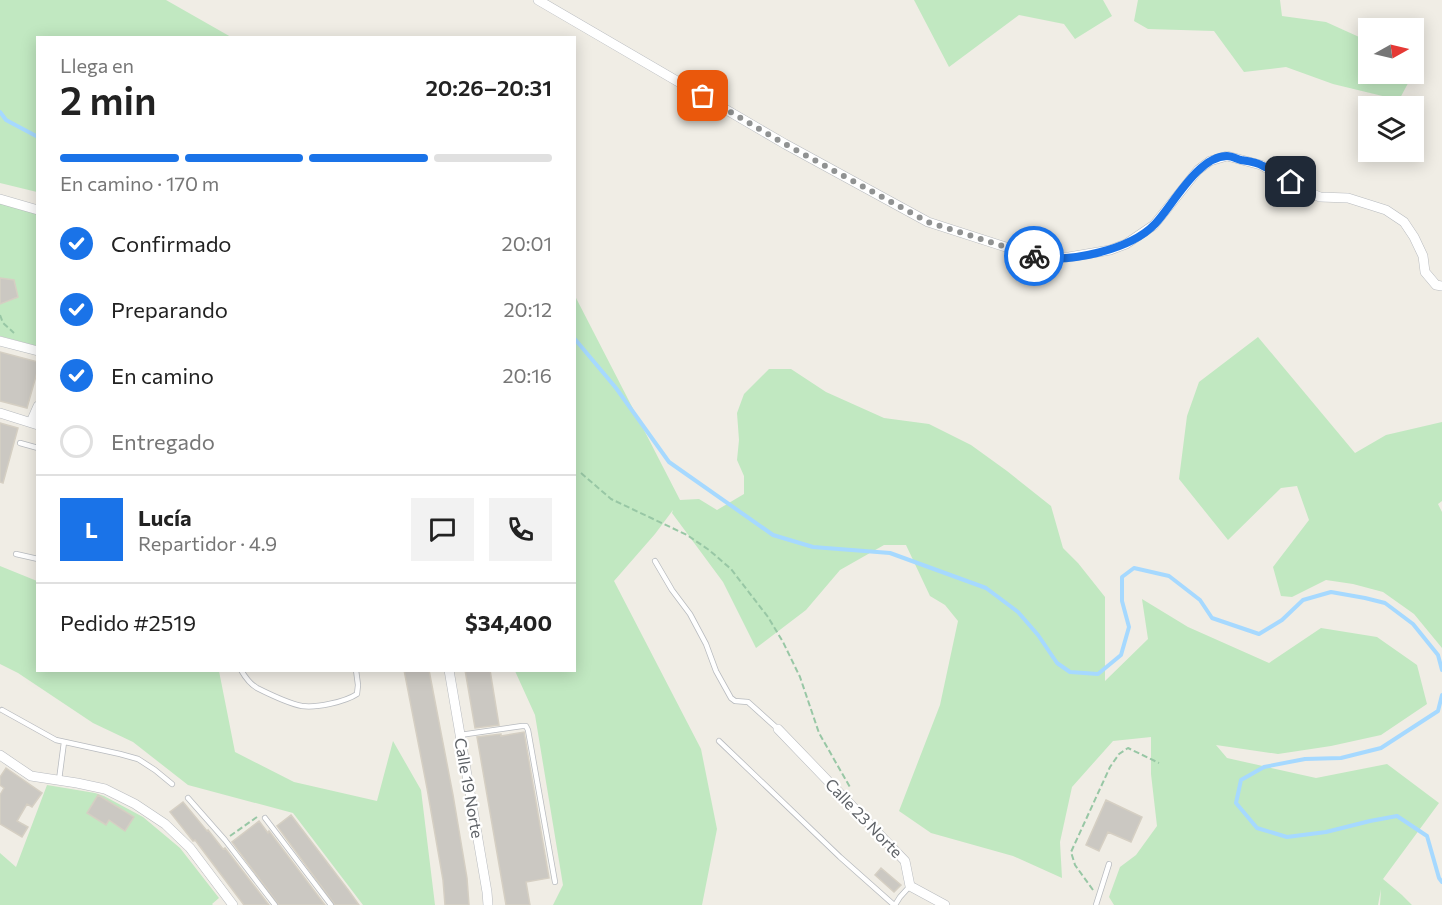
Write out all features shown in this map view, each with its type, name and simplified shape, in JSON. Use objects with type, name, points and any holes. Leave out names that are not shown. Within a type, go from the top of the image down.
[{"type":"street","points":[[538,0],[785,144],[928,222],[1037,257],[1070,257],[1110,250],[1126,244],[1154,225],[1198,170],[1210,161],[1227,156],[1261,165],[1306,191],[1320,196],[1348,198],[1386,210],[1404,222],[1423,256],[1425,272],[1436,285],[1442,286]]},
{"type":"street","points":[[0,199],[36,209]]},
{"type":"street","points":[[0,341],[36,350]]},
{"type":"street","points":[[0,414],[34,424]]},
{"type":"street","name":"Calle 19 Norte","points":[[449,672],[488,905]]},
{"type":"street","name":"Calle 23 Norte","points":[[778,729],[905,861],[910,886]]},
{"type":"street","points":[[0,755],[31,776],[105,789],[135,804],[165,824],[190,848],[233,905]]},
{"type":"street","points":[[910,886],[945,905]]},
{"type":"lane","points":[[20,443],[36,447]]},
{"type":"lane","points":[[16,554],[36,559]]},
{"type":"lane","points":[[655,561],[690,614],[731,698],[735,701],[748,702],[778,729]]},
{"type":"lane","points":[[242,672],[256,687],[294,704],[304,706],[350,699],[357,694],[356,672]]},
{"type":"lane","points":[[2,711],[56,740],[138,759],[172,784]]},
{"type":"lane","points":[[460,735],[526,726],[555,882]]},
{"type":"lane","points":[[59,781],[64,741]]},
{"type":"lane","points":[[719,741],[895,905],[910,886]]},
{"type":"lane","points":[[188,798],[225,840],[275,905]]},
{"type":"lane","points":[[265,818],[331,905]]},
{"type":"lane","points":[[1096,905],[1109,864]]},
{"type":"path","points":[[0,315],[6,326],[16,334]]},
{"type":"path","points":[[581,473],[611,499],[687,535],[731,568],[768,617],[783,642],[800,677],[819,733],[854,794]]},
{"type":"path","points":[[1098,897],[1075,865],[1071,852],[1105,777],[1119,754],[1128,748],[1159,763]]},
{"type":"path","points":[[225,840],[258,816],[265,818]]},
{"type":"green space","points":[[0,0],[166,0],[229,36],[36,36],[36,192],[0,183]]},
{"type":"green space","points":[[914,0],[1103,0],[1112,16],[1075,39],[1064,24],[1019,15],[949,67]]},
{"type":"green space","points":[[1138,0],[1280,0],[1282,16],[1326,22],[1358,36],[1358,84],[1408,84],[1401,96],[1382,96],[1333,84],[1286,67],[1244,72],[1214,31],[1148,29],[1134,21]]},
{"type":"green space","points":[[0,196],[36,205],[36,346],[0,336]]},
{"type":"green space","points":[[576,298],[680,500],[699,499],[717,510],[744,494],[744,476],[737,460],[739,440],[737,413],[744,394],[769,369],[791,369],[826,392],[884,418],[929,424],[971,445],[1051,506],[1063,548],[1105,597],[1105,681],[1148,639],[1142,599],[1188,627],[1269,663],[1321,628],[1377,637],[1417,665],[1427,704],[1381,735],[1278,754],[1216,745],[1227,758],[1316,778],[1387,764],[1439,803],[1383,879],[1412,905],[1380,905],[1381,889],[1378,905],[1114,905],[1109,897],[1120,867],[1136,855],[1157,826],[1151,774],[1151,737],[1113,741],[1072,787],[1060,842],[1062,878],[1013,856],[931,833],[899,811],[940,705],[958,621],[945,605],[930,596],[906,545],[884,545],[840,570],[806,610],[756,648],[723,582],[672,513],[673,510],[614,581],[701,749],[717,829],[702,905],[553,905],[563,885],[535,715],[515,672],[576,672]]},
{"type":"green space","points":[[1258,337],[1355,453],[1386,435],[1442,422],[1442,501],[1438,504],[1442,512],[1442,648],[1414,614],[1383,592],[1326,580],[1292,597],[1281,596],[1273,567],[1309,520],[1297,486],[1281,488],[1228,540],[1179,479],[1187,416],[1199,382]]},
{"type":"green space","points":[[0,566],[36,581],[36,672],[219,672],[235,752],[294,782],[377,801],[393,741],[421,790],[435,905],[363,905],[293,813],[188,785],[133,742],[93,723],[18,673],[0,664]]},
{"type":"green space","points":[[47,785],[104,796],[143,817],[180,848],[219,898],[213,905],[0,905],[0,853],[16,867]]},
{"type":"building","points":[[0,278],[14,280],[18,297],[0,304]]},
{"type":"building","points":[[0,352],[36,361],[36,376],[27,408],[0,401]]},
{"type":"building","points":[[0,423],[18,428],[3,483],[0,482]]},
{"type":"building","points":[[404,672],[429,672],[453,795],[467,878],[469,905],[445,905],[443,880]]},
{"type":"building","points":[[465,672],[490,672],[499,725],[475,728]]},
{"type":"building","points":[[524,732],[549,878],[526,882],[530,905],[506,905],[477,737]]},
{"type":"building","points":[[6,768],[42,793],[32,807],[27,804],[17,821],[28,827],[22,837],[0,824],[0,795],[4,788],[0,785],[0,777]]},
{"type":"building","points":[[98,795],[134,817],[125,831],[109,820],[106,825],[87,813]]},
{"type":"building","points":[[1106,800],[1142,817],[1131,842],[1108,832],[1099,851],[1086,845]]},
{"type":"building","points":[[183,802],[223,849],[225,848],[269,905],[244,905],[195,840],[193,841],[170,812]]},
{"type":"building","points":[[291,815],[359,905],[335,905],[277,826]]},
{"type":"building","points":[[259,821],[325,905],[279,905],[232,842]]},
{"type":"building","points":[[881,868],[901,885],[894,892],[875,875]]},
{"type":"waterway","points":[[0,112],[6,120],[36,136]]},
{"type":"waterway","points":[[576,340],[616,388],[669,462],[773,535],[813,547],[890,553],[986,588],[1018,612],[1038,635],[1057,663],[1070,672],[1098,674],[1121,655],[1129,627],[1122,601],[1122,577],[1134,568],[1169,576],[1200,600],[1212,618],[1259,634],[1282,620],[1303,600],[1331,592],[1385,603],[1413,624],[1438,655],[1442,670]]},
{"type":"waterway","points":[[1442,695],[1438,711],[1381,748],[1341,758],[1305,759],[1264,767],[1241,780],[1236,803],[1257,828],[1287,837],[1326,832],[1397,816],[1427,836],[1442,882]]},
{"type":"way so far","points":[[703,96],[785,144],[928,222],[1034,256]]},
{"type":"route","points":[[1034,256],[1070,257],[1110,250],[1126,244],[1154,225],[1198,170],[1210,161],[1227,156],[1261,165],[1291,182]]}]
